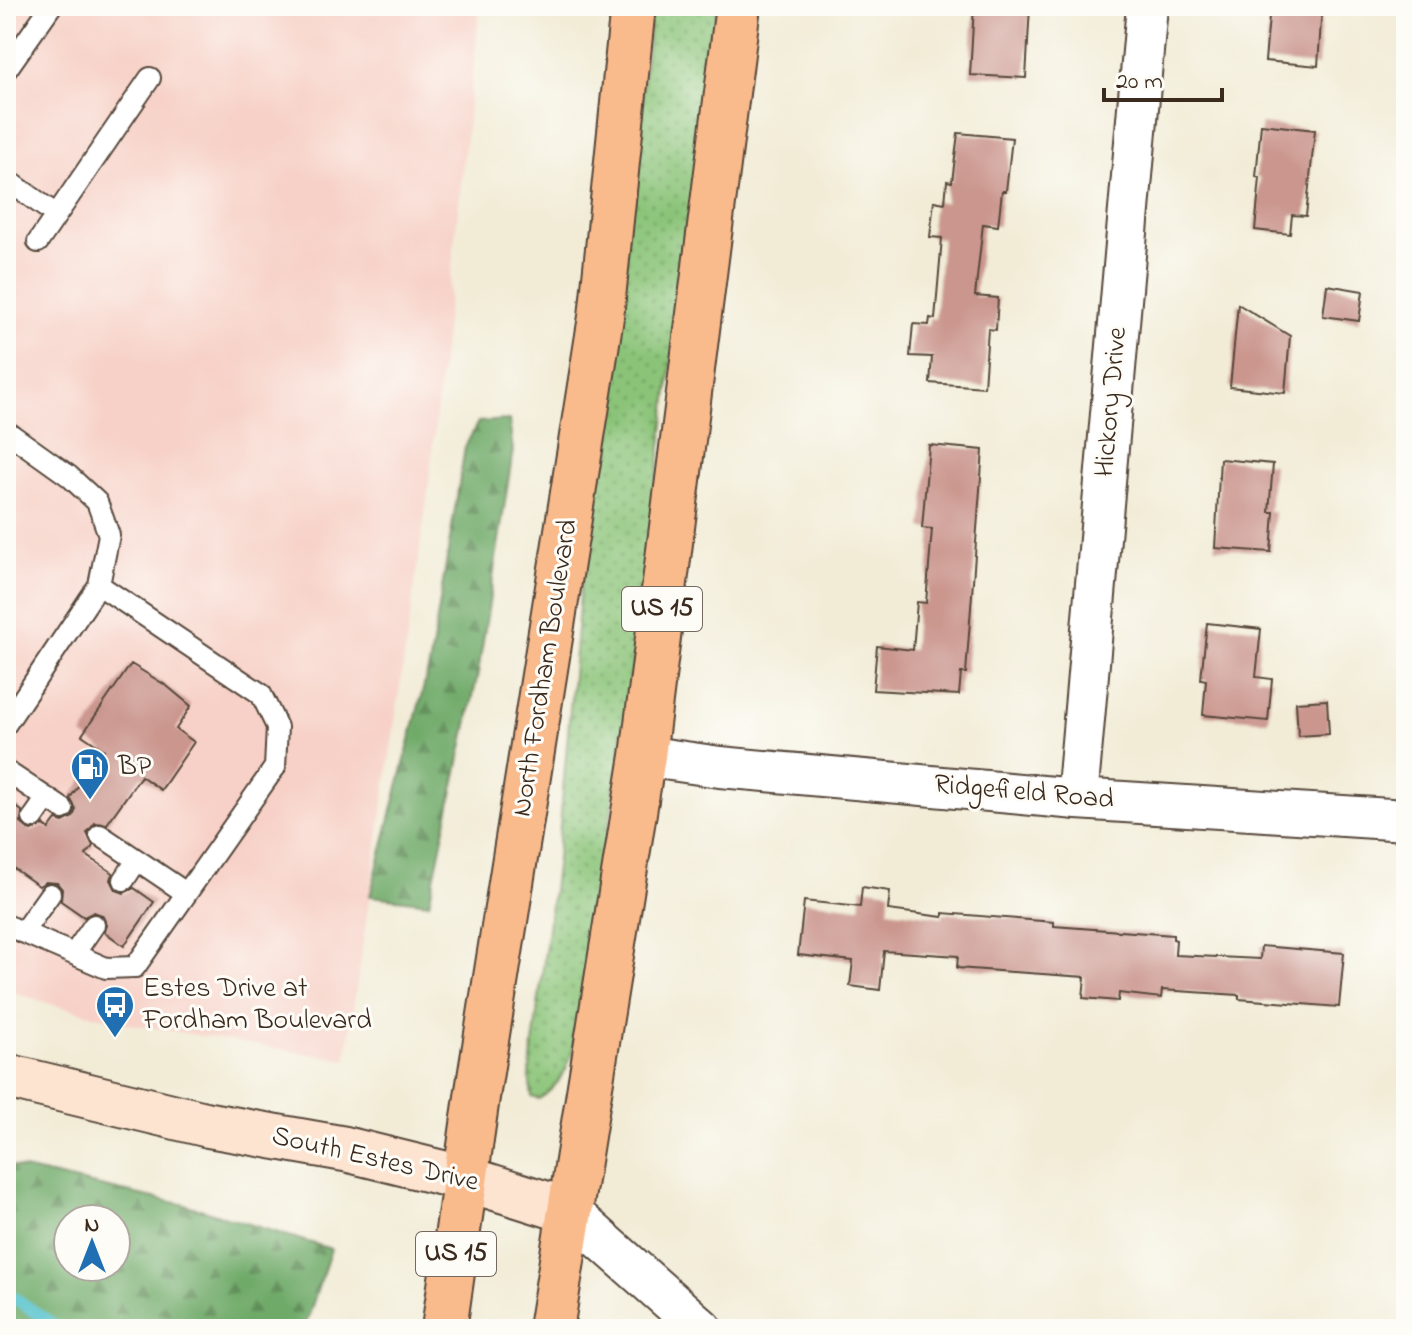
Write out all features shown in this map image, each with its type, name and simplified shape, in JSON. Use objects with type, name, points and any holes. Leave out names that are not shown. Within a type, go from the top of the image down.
[{"type":"highway","name":"North Fordham Boulevard","points":[[444,1329],[601,317],[633,6]]},
{"type":"highway","name":"US 15","points":[[551,1329],[643,756],[738,6]]},
{"type":"main road","name":"South Estes Drive","points":[[6,1076],[209,1125],[345,1149],[467,1179],[569,1211]]},
{"type":"street","name":"Hickory Drive","points":[[1077,799],[1147,6]]},
{"type":"street","name":"Ridgefield Road","points":[[643,756],[720,767],[1077,799],[1406,820]]},
{"type":"street","name":"South Estes Drive","points":[[569,1211],[702,1329]]},
{"type":"lane","points":[[6,70],[51,6]]},
{"type":"lane","points":[[38,242],[150,78]]},
{"type":"lane","points":[[6,179],[55,214]]},
{"type":"lane","points":[[6,431],[69,476],[97,502],[109,535],[99,585],[6,724]]},
{"type":"lane","points":[[50,894],[15,929],[106,968],[135,967],[275,767],[277,727],[261,694],[99,585]]},
{"type":"lane","points":[[6,771],[55,804],[33,818]]},
{"type":"lane","points":[[100,835],[186,893]]},
{"type":"lane","points":[[124,880],[137,860]]},
{"type":"lane","points":[[74,954],[94,925]]},
{"type":"shaded area","points":[[6,6],[480,6],[427,500],[346,1060],[124,1023],[6,990]]},
{"type":"green space","points":[[652,6],[717,6],[632,675],[575,1042],[563,1074],[553,1088],[539,1099],[532,1097],[529,1076],[557,859],[580,594],[610,384]]},
{"type":"green space","points":[[509,420],[513,451],[478,673],[429,903],[370,896],[430,662],[465,447],[478,422]]},
{"type":"green space","points":[[6,1165],[190,1206],[331,1249],[308,1318],[301,1329],[6,1329]]},
{"type":"building","points":[[974,6],[1030,6],[1026,78],[970,75]]},
{"type":"building","points":[[1270,6],[1322,6],[1318,66],[1265,61]]},
{"type":"building","points":[[1261,124],[1315,130],[1306,216],[1292,215],[1290,234],[1255,230]]},
{"type":"building","points":[[958,133],[1012,138],[1006,191],[1002,191],[998,226],[983,224],[975,296],[998,298],[996,330],[988,329],[984,387],[930,383],[932,357],[910,356],[913,324],[929,325],[930,318],[935,319],[942,238],[930,237],[934,201],[945,203],[947,181],[952,182]]},
{"type":"building","points":[[1327,285],[1363,291],[1359,321],[1323,316]]},
{"type":"building","points":[[1238,304],[1290,336],[1285,393],[1230,387]]},
{"type":"building","points":[[929,445],[983,450],[966,673],[961,673],[959,695],[873,690],[877,646],[913,650],[917,602],[926,603],[932,529],[922,528]]},
{"type":"building","points":[[1220,459],[1273,464],[1269,512],[1274,512],[1271,552],[1215,548]]},
{"type":"building","points":[[1207,623],[1261,629],[1256,677],[1272,679],[1268,721],[1203,715],[1206,680],[1201,679]]},
{"type":"building","points":[[131,664],[167,686],[191,706],[176,729],[194,742],[161,790],[141,776],[107,824],[95,823],[87,833],[93,846],[86,855],[113,873],[111,880],[116,890],[124,893],[134,888],[154,902],[124,946],[105,932],[107,925],[102,915],[94,912],[84,917],[61,901],[62,889],[57,883],[45,882],[39,886],[6,863],[6,800],[22,811],[21,823],[31,831],[44,825],[49,829],[56,820],[63,822],[73,817],[76,809],[70,798],[104,750],[82,735]]},
{"type":"building","points":[[1327,700],[1329,734],[1298,736],[1296,702]]},
{"type":"building","points":[[862,887],[890,891],[888,910],[943,917],[943,913],[1054,922],[1054,926],[1173,935],[1176,940],[1175,955],[1260,959],[1261,946],[1344,953],[1339,1007],[1162,990],[1161,998],[1119,993],[1118,1001],[1083,998],[1085,977],[957,968],[958,956],[884,951],[880,990],[850,986],[853,961],[798,955],[804,901],[860,907]]},
{"type":"waterway","points":[[6,1292],[59,1329]]},
{"type":"place","name":"BP","points":[[90,801]]},
{"type":"place","name":"Estes Drive at Fordham Boulevard","points":[[115,1039]]}]
